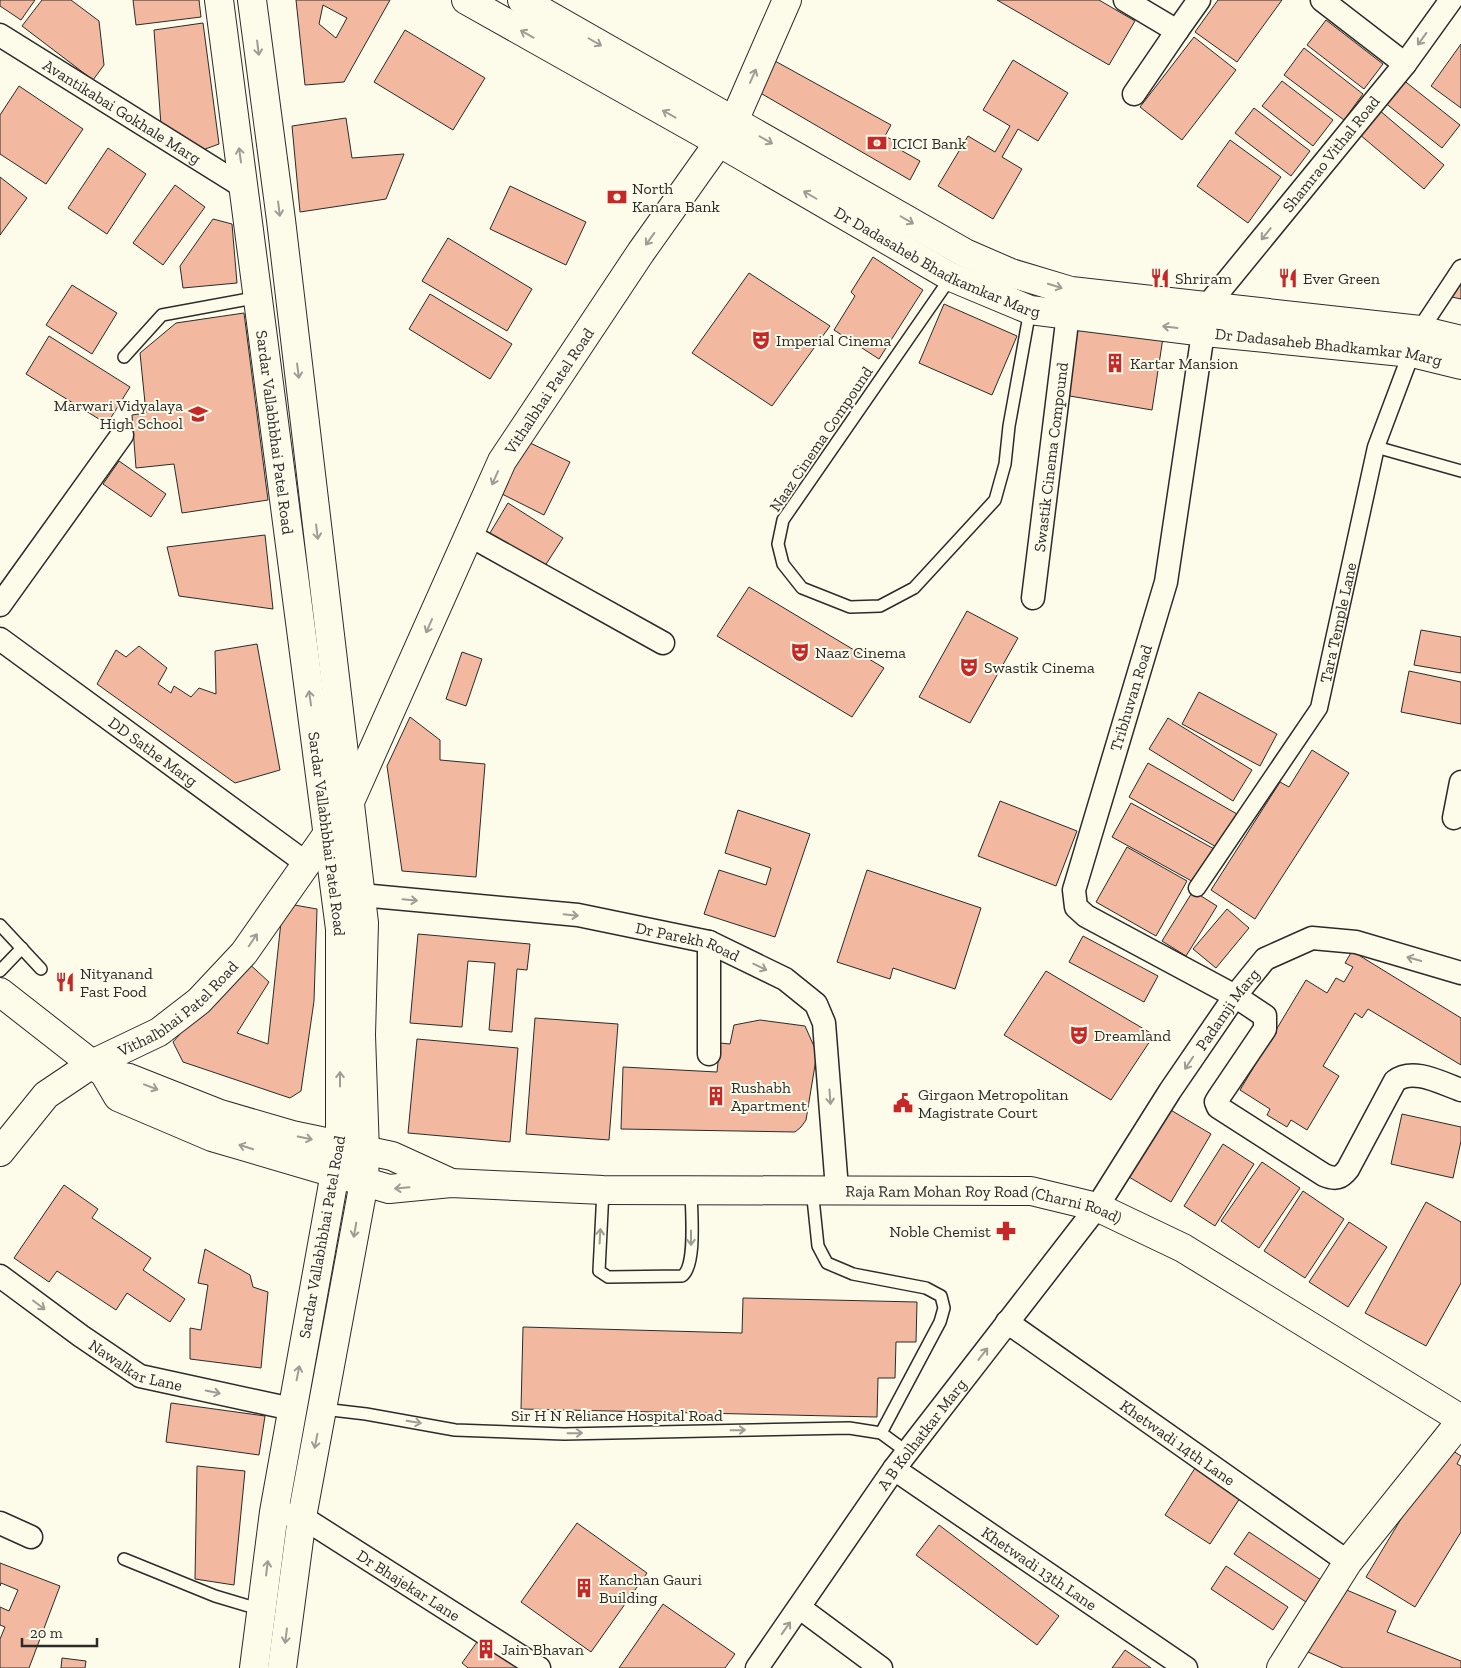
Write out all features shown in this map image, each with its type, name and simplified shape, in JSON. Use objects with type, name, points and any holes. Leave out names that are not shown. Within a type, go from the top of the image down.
[{"type":"main road","name":"Sardar Vallabhbhai Patel Road","points":[[219,0],[245,188],[340,929],[353,1148],[364,1182],[302,1517],[282,1668]]},
{"type":"main road","name":"Sardar Vallabhbhai Patel Road","points":[[252,0],[282,229],[364,923],[361,1035],[353,1148],[336,1174],[274,1512],[254,1668]]},
{"type":"main road","name":"Dr Dadasaheb Bhadkamkar Marg","points":[[466,0],[965,253],[1011,273],[1071,291],[1206,319]]},
{"type":"main road","name":"Dr Dadasaheb Bhadkamkar Marg","points":[[522,0],[951,278],[1030,310],[1068,314],[1206,319],[1416,341],[1461,340]]},
{"type":"main road","name":"Vithalbhai Patel Road","points":[[349,804],[502,461],[641,252],[727,132],[786,0]]},
{"type":"main road","name":"Dr Dadasaheb Bhadkamkar Marg","points":[[1416,341],[1461,365]]},
{"type":"main road","name":"Vithalbhai Patel Road","points":[[0,1152],[46,1095],[98,1068],[159,1032],[199,1001],[244,953],[328,833]]},
{"type":"main road","name":"Raja Ram Mohan Roy Road (Charni Road)","points":[[0,992],[98,1068],[129,1078],[216,1125],[336,1174],[389,1189],[451,1183],[603,1190],[824,1189],[1031,1191],[1096,1207],[1183,1248],[1461,1420]]},
{"type":"main road","name":"Raja Ram Mohan Roy Road (Charni Road)","points":[[216,1125],[292,1135],[392,1156],[451,1183]]},
{"type":"main road","points":[[1281,1668],[1348,1562],[1461,1420]]},
{"type":"street","points":[[1125,0],[1177,30]]},
{"type":"street","points":[[1134,94],[1199,0]]},
{"type":"street","points":[[1322,0],[1405,64]]},
{"type":"street","name":"Shamrao Vithal Road","points":[[1206,319],[1405,64],[1451,0]]},
{"type":"street","name":"Avantikabai Gokhale Marg","points":[[0,35],[245,188]]},
{"type":"street","name":"Tara Temple Lane","points":[[1197,888],[1320,708],[1376,447],[1416,341],[1461,268]]},
{"type":"street","name":"Swastik Cinema Compound","points":[[1034,598],[1068,314]]},
{"type":"street","name":"Tribhuvan Road","points":[[1206,319],[1166,582],[1074,890],[1076,907],[1086,916],[1235,996],[1265,1016],[1265,1029],[1219,1097],[1216,1102],[1218,1107],[1332,1179],[1341,1177],[1348,1169],[1395,1081],[1403,1074],[1413,1074],[1461,1090]]},
{"type":"street","points":[[0,605],[122,435]]},
{"type":"street","points":[[470,535],[663,643]]},
{"type":"street","name":"DD Sathe Marg","points":[[0,639],[306,863]]},
{"type":"street","points":[[1454,818],[1461,782]]},
{"type":"street","name":"Dr Parekh Road","points":[[361,895],[578,915],[709,942],[784,979],[816,1004],[824,1023],[824,1189]]},
{"type":"street","name":"Padamji Marg","points":[[1096,1207],[1170,1091],[1235,996],[1265,959],[1312,938],[1356,942],[1461,973]]},
{"type":"street","points":[[709,942],[709,1054]]},
{"type":"street","name":"A B Kolhatkar Marg","points":[[757,1668],[901,1460],[1096,1207]]},
{"type":"street","name":"Nawalkar Lane","points":[[0,1276],[81,1336],[140,1376],[292,1409]]},
{"type":"street","name":"Khetwadi 14th Lane","points":[[1007,1322],[1348,1562]]},
{"type":"street","name":"Khetwadi 13th Lane","points":[[901,1460],[1186,1668]]},
{"type":"street","name":"Dr Bhajekar Lane","points":[[274,1512],[302,1517],[539,1668]]},
{"type":"street","points":[[0,1523],[31,1537]]},
{"type":"street","points":[[800,1608],[881,1668]]},
{"type":"lane","name":"Naaz Cinema Compound","points":[[951,278],[783,520],[778,544],[783,564],[802,588],[850,607],[880,606],[914,588],[995,500],[1005,464],[1009,426],[1030,310]]},
{"type":"lane","points":[[124,357],[162,315],[259,297]]},
{"type":"lane","points":[[1376,447],[1461,471]]},
{"type":"lane","points":[[0,925],[41,969]]},
{"type":"lane","points":[[0,971],[22,948]]},
{"type":"lane","points":[[603,1190],[600,1274],[608,1277],[664,1277],[682,1276],[689,1267],[691,1189]]},
{"type":"lane","points":[[824,1189],[818,1246],[827,1262],[853,1274],[926,1288],[941,1296],[943,1302],[944,1308],[940,1322],[881,1433]]},
{"type":"lane","name":"Sir H N Reliance Hospital Road","points":[[323,1409],[366,1414],[454,1430],[564,1434],[849,1428],[881,1433],[901,1460]]},
{"type":"lane","points":[[124,1560],[215,1596],[262,1610]]},
{"type":"building","points":[[0,0],[35,0],[21,20],[0,6]]},
{"type":"building","points":[[42,0],[71,0],[99,21],[104,65],[93,80],[22,26]]},
{"type":"building","points":[[133,0],[199,0],[201,17],[136,25]]},
{"type":"building","points":[[296,0],[390,0],[344,82],[305,85]],"holes":[[[323,5],[347,18],[336,38],[319,24]]]},
{"type":"building","points":[[997,0],[1099,0],[1135,21],[1109,65]]},
{"type":"building","points":[[1218,0],[1282,0],[1237,62],[1195,32]]},
{"type":"building","points":[[1326,20],[1383,64],[1364,89],[1307,45]]},
{"type":"building","points":[[203,23],[219,144],[197,152],[161,125],[154,30]]},
{"type":"building","points":[[405,30],[485,78],[453,130],[374,82]]},
{"type":"building","points":[[1194,37],[1236,70],[1182,140],[1140,107]]},
{"type":"building","points":[[1461,44],[1461,108],[1431,86]]},
{"type":"building","points":[[1304,48],[1363,94],[1344,120],[1284,75]]},
{"type":"building","points":[[1013,60],[1068,93],[1038,141],[1018,129],[1002,157],[1022,169],[993,219],[938,186],[968,136],[995,152],[1010,126],[983,110]]},
{"type":"building","points":[[775,61],[891,125],[885,136],[900,144],[897,148],[920,161],[910,180],[757,91]]},
{"type":"building","points":[[1402,79],[1460,125],[1442,148],[1384,102]]},
{"type":"building","points":[[1282,81],[1333,120],[1313,146],[1262,106]]},
{"type":"building","points":[[19,86],[83,129],[46,184],[0,154],[0,115]]},
{"type":"building","points":[[1254,108],[1310,151],[1291,176],[1235,133]]},
{"type":"building","points":[[1379,110],[1444,165],[1424,189],[1359,134]]},
{"type":"building","points":[[346,118],[352,158],[404,154],[386,199],[300,212],[292,126]]},
{"type":"building","points":[[1230,140],[1281,177],[1248,223],[1197,186]]},
{"type":"building","points":[[108,148],[146,174],[107,234],[68,208]]},
{"type":"building","points":[[0,177],[27,198],[0,235]]},
{"type":"building","points":[[175,185],[205,207],[163,265],[133,243]]},
{"type":"building","points":[[510,186],[586,222],[566,265],[490,229]]},
{"type":"building","points":[[213,219],[232,224],[237,283],[183,288],[180,266]]},
{"type":"building","points":[[448,238],[532,289],[507,331],[422,281]]},
{"type":"building","points":[[873,257],[923,290],[879,359],[834,330],[855,296],[851,292]]},
{"type":"building","name":"Imperial Cinema","points":[[749,273],[830,326],[772,406],[692,353]]},
{"type":"building","points":[[1461,279],[1461,299],[1447,296]]},
{"type":"building","points":[[72,285],[117,313],[92,354],[46,325]]},
{"type":"building","points":[[430,294],[512,344],[490,379],[409,329]]},
{"type":"building","points":[[944,304],[1017,336],[992,395],[919,363]]},
{"type":"building","name":"Marwari Vidyalaya High School","points":[[244,313],[268,500],[182,513],[174,464],[136,468],[132,415],[146,413],[140,353],[176,323]]},
{"type":"building","name":"Kartar Mansion","points":[[1079,319],[1164,331],[1152,410],[1064,395]]},
{"type":"building","points":[[49,336],[130,387],[107,424],[26,374]]},
{"type":"building","points":[[526,441],[570,462],[544,515],[500,493]]},
{"type":"building","points":[[119,461],[166,494],[151,517],[103,484]]},
{"type":"building","points":[[508,503],[563,538],[541,572],[487,538]]},
{"type":"building","points":[[265,535],[273,609],[179,596],[167,547]]},
{"type":"building","name":"Naaz Cinema","points":[[749,587],[884,668],[852,717],[717,636]]},
{"type":"building","name":"Swastik Cinema","points":[[967,611],[1018,638],[970,723],[919,697]]},
{"type":"building","points":[[1421,630],[1461,637],[1461,673],[1414,665]]},
{"type":"building","points":[[257,644],[280,770],[235,783],[97,684],[116,650],[126,657],[139,646],[167,668],[158,684],[171,693],[174,686],[191,697],[199,688],[216,694],[215,651]]},
{"type":"building","points":[[462,652],[482,659],[466,706],[446,699]]},
{"type":"building","points":[[1409,671],[1461,682],[1461,724],[1401,712]]},
{"type":"building","points":[[1199,692],[1277,734],[1260,766],[1182,724]]},
{"type":"building","points":[[410,717],[440,740],[440,760],[485,764],[476,877],[402,871],[387,766]]},
{"type":"building","points":[[1168,718],[1252,770],[1233,801],[1149,749]]},
{"type":"building","points":[[1312,750],[1349,773],[1255,919],[1211,890],[1280,782],[1289,787]]},
{"type":"building","points":[[1148,763],[1237,814],[1218,848],[1129,797]]},
{"type":"building","points":[[1000,801],[1077,831],[1056,886],[978,856]]},
{"type":"building","points":[[1131,803],[1216,850],[1197,884],[1112,837]]},
{"type":"building","points":[[738,810],[810,834],[775,937],[704,914],[719,870],[766,885],[771,868],[725,853]]},
{"type":"building","points":[[1127,847],[1187,881],[1156,936],[1096,902]]},
{"type":"building","points":[[867,870],[981,908],[955,989],[893,968],[890,979],[837,962]]},
{"type":"building","points":[[1193,891],[1217,906],[1186,956],[1162,941]]},
{"type":"building","points":[[283,903],[317,909],[314,1001],[301,1091],[290,1098],[183,1062],[173,1042],[245,960],[269,982],[237,1033],[268,1044]]},
{"type":"building","points":[[1227,909],[1249,928],[1216,968],[1193,949]]},
{"type":"building","points":[[418,934],[530,944],[527,970],[517,969],[512,1032],[489,1030],[495,963],[468,961],[462,1027],[410,1023]]},
{"type":"building","points":[[1083,936],[1158,976],[1144,1002],[1069,962]]},
{"type":"building","points":[[1352,951],[1461,1018],[1461,1065],[1368,1009],[1362,1018],[1355,1013],[1323,1066],[1339,1076],[1307,1130],[1291,1120],[1287,1127],[1267,1115],[1270,1109],[1240,1090],[1306,980],[1327,993],[1336,978],[1344,982],[1353,967],[1345,963]]},
{"type":"building","name":"Dreamland","points":[[1046,971],[1154,1035],[1111,1100],[1004,1035]]},
{"type":"building","points":[[535,1018],[618,1024],[609,1140],[526,1134]]},
{"type":"building","name":"Rushabh Apartment","points":[[760,1020],[805,1026],[817,1053],[806,1120],[795,1132],[621,1129],[623,1067],[717,1072],[720,1043],[730,1044],[734,1025]]},
{"type":"building","points":[[417,1039],[518,1048],[510,1142],[408,1133]]},
{"type":"building","points":[[1169,1109],[1211,1134],[1171,1202],[1129,1177]]},
{"type":"building","points":[[1402,1114],[1461,1127],[1461,1141],[1453,1178],[1391,1164]]},
{"type":"building","points":[[1223,1144],[1254,1164],[1215,1226],[1184,1206]]},
{"type":"building","points":[[1262,1162],[1300,1188],[1259,1248],[1221,1221]]},
{"type":"building","points":[[64,1185],[98,1209],[92,1218],[151,1258],[143,1270],[185,1299],[170,1322],[127,1293],[116,1310],[57,1271],[49,1282],[14,1258]]},
{"type":"building","points":[[1303,1191],[1344,1219],[1305,1278],[1264,1251]]},
{"type":"building","points":[[1426,1202],[1461,1222],[1461,1283],[1426,1346],[1365,1313]]},
{"type":"building","points":[[1349,1222],[1387,1247],[1348,1307],[1309,1282]]},
{"type":"building","points":[[205,1249],[250,1275],[253,1287],[268,1292],[261,1368],[190,1359],[190,1328],[201,1330],[208,1285],[198,1283]]},
{"type":"building","points":[[743,1298],[917,1302],[916,1342],[896,1342],[895,1378],[878,1378],[877,1417],[521,1409],[523,1327],[742,1333]]},
{"type":"building","points":[[171,1403],[265,1416],[259,1455],[166,1442]]},
{"type":"building","points":[[1445,1446],[1461,1456],[1457,1464],[1461,1466],[1461,1532],[1415,1607],[1366,1577]]},
{"type":"building","points":[[1197,1465],[1242,1495],[1210,1544],[1165,1515]]},
{"type":"building","points":[[197,1466],[245,1471],[234,1585],[195,1579]]},
{"type":"building","name":"Kanchan Gauri Building","points":[[577,1523],[647,1573],[591,1652],[521,1602]]},
{"type":"building","points":[[939,1525],[1059,1616],[1037,1645],[916,1555]]},
{"type":"building","points":[[1249,1532],[1327,1584],[1312,1606],[1234,1554]]},
{"type":"building","points":[[0,1563],[60,1586],[29,1668],[0,1668],[0,1639],[5,1627],[0,1625],[0,1607],[9,1611],[18,1590],[1,1583],[0,1586]]},
{"type":"building","points":[[1226,1566],[1288,1607],[1273,1630],[1211,1589]]},
{"type":"building","points":[[1342,1588],[1396,1611],[1387,1632],[1461,1661],[1461,1668],[1343,1668],[1308,1652]]},
{"type":"building","points":[[663,1604],[735,1654],[725,1668],[619,1668]]},
{"type":"building","name":"Jain Bhavan","points":[[482,1635],[527,1668],[468,1668],[462,1663]]},
{"type":"building","points":[[1125,1650],[1151,1668],[1112,1668]]},
{"type":"building","points":[[62,1658],[86,1661],[85,1668],[61,1668]]},
{"type":"place","name":"ICICI Bank","points":[[877,143]]},
{"type":"place","name":"North Kanara Bank","points":[[617,197]]},
{"type":"place","name":"Shriram","points":[[1160,278]]},
{"type":"place","name":"Ever Green","points":[[1288,278]]},
{"type":"place","name":"Imperial Cinema","points":[[761,340]]},
{"type":"place","name":"Kartar Mansion","points":[[1115,363]]},
{"type":"place","name":"Marwari Vidyalaya High School","points":[[198,414]]},
{"type":"place","name":"Naaz Cinema","points":[[800,652]]},
{"type":"place","name":"Swastik Cinema","points":[[969,667]]},
{"type":"place","name":"Nityanand Fast Food","points":[[65,982]]},
{"type":"place","name":"Dreamland","points":[[1079,1035]]},
{"type":"place","name":"Rushabh Apartment","points":[[716,1096]]},
{"type":"place","name":"Girgaon Metropolitan Magistrate Court","points":[[903,1103]]},
{"type":"place","name":"Noble Chemist","points":[[1006,1231]]},
{"type":"place","name":"Kanchan Gauri Building","points":[[584,1588]]},
{"type":"place","name":"Jain Bhavan","points":[[486,1649]]}]
